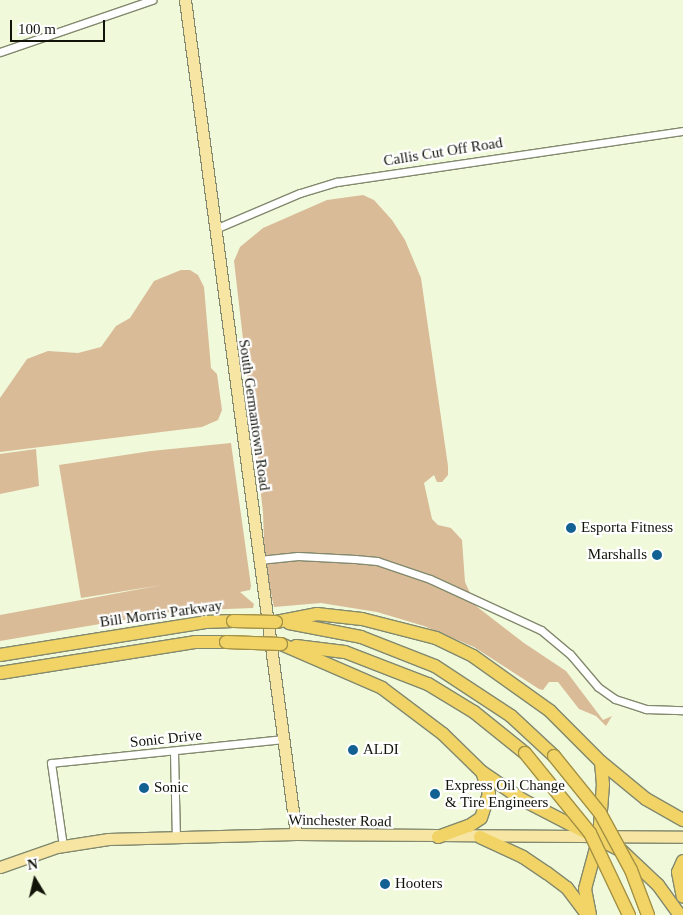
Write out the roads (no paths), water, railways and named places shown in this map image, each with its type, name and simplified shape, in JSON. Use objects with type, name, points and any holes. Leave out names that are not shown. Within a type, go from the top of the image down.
[{"type":"highway","points":[[276,622],[317,614],[362,619],[436,638],[473,656],[527,691],[601,762],[646,799],[683,820]]},
{"type":"highway","name":"Bill Morris Parkway","points":[[0,655],[205,622],[276,622],[361,637],[435,666],[506,712],[554,756],[600,813],[631,870],[648,915]]},
{"type":"highway","points":[[0,673],[195,642],[226,642],[281,644],[345,652],[421,681],[474,712],[525,753],[590,833],[629,915]]},
{"type":"highway","points":[[281,644],[382,688],[443,734],[482,772],[524,800],[599,837],[637,864],[680,915]]},
{"type":"highway","points":[[589,915],[585,889],[599,837],[603,784],[601,762]]},
{"type":"highway","points":[[438,837],[469,826],[481,818],[489,793],[482,772]]},
{"type":"highway","points":[[480,837],[523,857],[547,872],[566,888],[589,915]]},
{"type":"highway","points":[[683,861],[678,872],[683,897]]},
{"type":"main road","name":"South Germantown Road","points":[[185,0],[296,834]]},
{"type":"main road","name":"Winchester Road","points":[[0,867],[63,846],[108,839],[296,834],[438,837],[683,837]]},
{"type":"street","points":[[0,52],[152,0]]},
{"type":"street","name":"Callis Cut Off Road","points":[[215,229],[300,193],[337,182],[683,131]]},
{"type":"street","points":[[259,560],[329,556],[377,561],[415,573],[541,630],[570,654],[598,687],[615,699],[646,709],[683,710]]},
{"type":"street","name":"Sonic Drive","points":[[63,846],[51,763],[174,752],[283,739]]},
{"type":"street","points":[[174,752],[176,837]]},
{"type":"place","name":"Esporta Fitness","points":[[571,528]]},
{"type":"place","name":"Marshalls","points":[[657,555]]},
{"type":"place","name":"ALDI","points":[[353,750]]},
{"type":"place","name":"Sonic","points":[[144,788]]},
{"type":"place","name":"Express Oil Change & Tire Engineers","points":[[435,794]]},
{"type":"place","name":"Hooters","points":[[385,884]]}]
